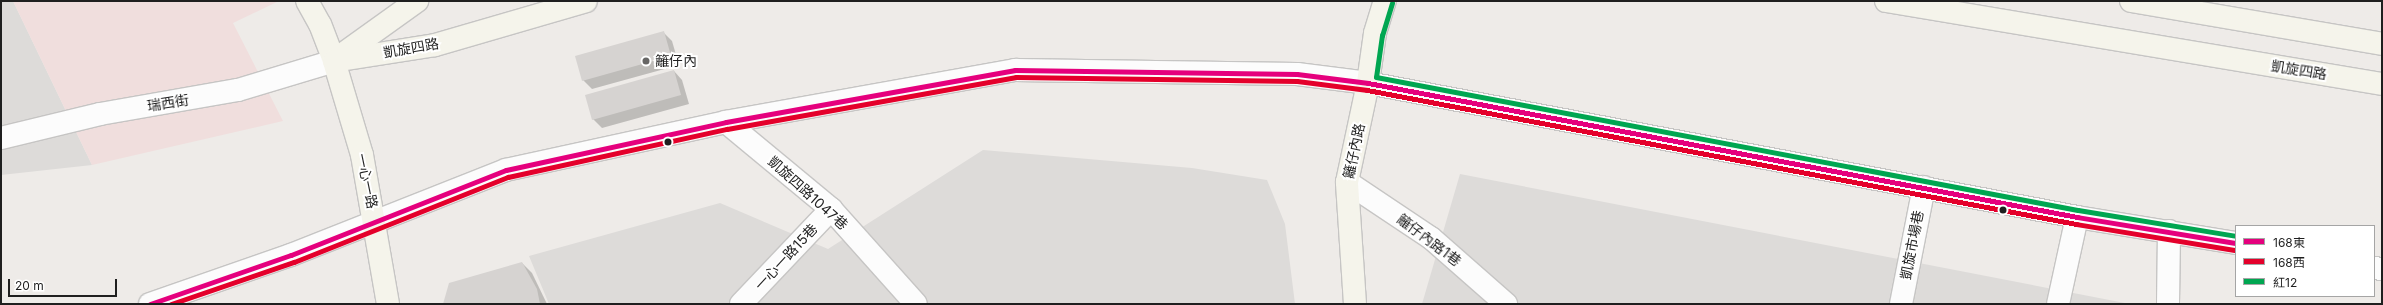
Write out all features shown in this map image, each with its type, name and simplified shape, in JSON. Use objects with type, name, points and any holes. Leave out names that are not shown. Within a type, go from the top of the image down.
[{"type":"street","name":"一心一路","points":[[307,1],[320,24],[334,61],[362,155],[376,221],[388,304]]},
{"type":"street","name":"凱旋四路","points":[[334,61],[416,1]]},
{"type":"street","name":"凱旋四路","points":[[334,61],[435,45],[586,1]]},
{"type":"street","name":"籬仔內路","points":[[1355,304],[1347,182],[1368,83],[1375,33],[1385,1]]},
{"type":"street","name":"凱旋四路","points":[[1886,1],[2382,84]]},
{"type":"street","points":[[2131,1],[2382,44]]},
{"type":"street","name":"瑞西街","points":[[1,138],[100,114],[238,90],[334,61]]},
{"type":"street","points":[[150,304],[291,255],[506,170],[726,122],[1015,70],[1297,74],[1368,83],[2077,217],[2235,243]]},
{"type":"street","name":"凱旋四路1047巷","points":[[726,122],[831,210],[916,304]]},
{"type":"street","name":"籬仔內路1巷","points":[[1347,182],[1431,238],[1506,304]]},
{"type":"street","name":"凱旋市場巷","points":[[1901,304],[1924,187]]},
{"type":"street","name":"一心一路15巷","points":[[741,304],[831,210]]},
{"type":"street","points":[[2058,304],[2077,217]]},
{"type":"street","points":[[2168,304],[2169,231]]},
{"type":"shaded area","points":[[1,1],[13,1],[92,165],[1,175]]},
{"type":"shaded area","points":[[13,1],[279,1],[233,23],[283,121],[92,165]]},
{"type":"shaded area","points":[[983,150],[1192,168],[1267,180],[1285,224],[1295,304],[549,304],[529,256],[720,203],[828,249]]},
{"type":"shaded area","points":[[1460,174],[2130,304],[1422,304]]},
{"type":"building","name":"籬仔內","points":[[664,31],[671,56],[582,81],[575,56]]},
{"type":"building","name":"籬仔內","points":[[674,70],[681,95],[592,120],[585,95]]},
{"type":"building","points":[[522,262],[537,289],[540,304],[443,304],[449,283]]},
{"type":"transit line","name":"紅12","points":[[1392,3],[1382,35],[1376,77],[2078,210],[2235,236]]},
{"type":"transit line","name":"168東","points":[[150,304],[291,255],[506,170],[726,122],[1015,70],[1297,74],[1368,83],[2077,217],[2235,243]]},
{"type":"transit line","name":"168西","points":[[171,304],[294,262],[508,177],[727,129],[1016,77],[1297,81],[1367,90],[2076,224],[2235,250]]},
{"type":"place","name":"籬仔內","points":[[646,61]]}]
